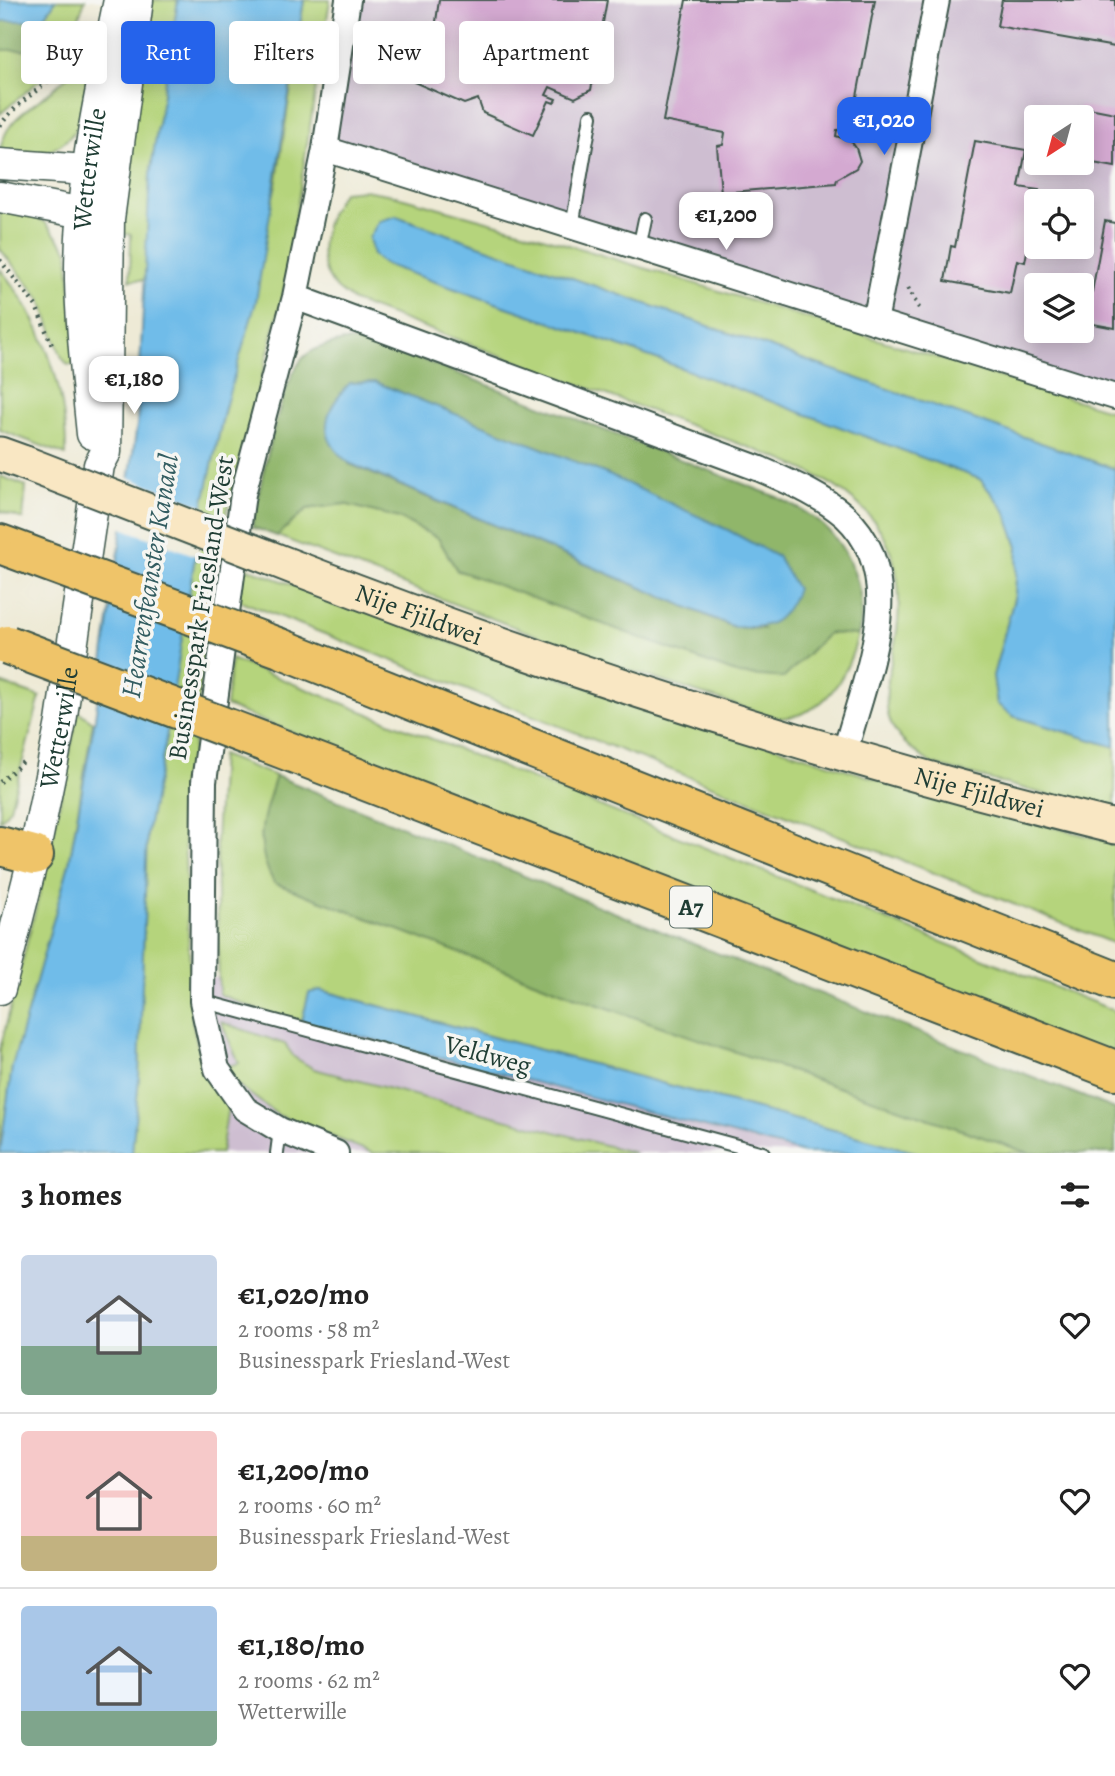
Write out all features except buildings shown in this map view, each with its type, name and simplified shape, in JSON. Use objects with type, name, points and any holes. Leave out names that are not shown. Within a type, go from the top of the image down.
[{"type":"highway","points":[[13,549],[281,648],[1115,981]]},
{"type":"highway","name":"A7","points":[[4,643],[1115,1070]]},
{"type":"main road","name":"Nije Fjildwei","points":[[12,459],[562,666],[844,756],[1115,827]]},
{"type":"street","name":"Wetterwille","points":[[99,464],[92,450],[82,339],[80,279],[87,170],[96,106],[119,0]]},
{"type":"street","name":"Wetterwille","points":[[0,989],[17,850],[61,722],[99,464],[106,452],[111,190],[138,0]]},
{"type":"street","name":"Businesspark Friesland-West","points":[[336,1153],[279,1142],[245,1109],[217,1069],[202,1001],[204,782],[243,494],[295,297],[325,149],[348,0]]},
{"type":"street","points":[[875,323],[937,0]]},
{"type":"street","points":[[325,149],[1115,397]]},
{"type":"street","points":[[0,164],[87,170],[111,190],[83,213],[0,197]]},
{"type":"street","points":[[295,297],[760,469],[806,491],[844,516],[862,538],[874,565],[879,614],[873,648],[844,756]]},
{"type":"lane","points":[[572,227],[591,116]]},
{"type":"lane","points":[[639,248],[645,219]]},
{"type":"lane","name":"Veldweg","points":[[202,1001],[763,1153]]},
{"type":"path","points":[[0,126],[46,84]]},
{"type":"path","points":[[0,260],[36,306],[55,357]]},
{"type":"path","points":[[908,283],[909,292],[922,312]]},
{"type":"path","points":[[0,782],[13,773],[27,757]]},
{"type":"shaded area","points":[[353,0],[1115,0],[1115,396],[325,149]]},
{"type":"shaded area","points":[[243,974],[934,1153],[100,1153],[122,991]]},
{"type":"green space","points":[[56,0],[85,0],[78,21],[42,21]]},
{"type":"green space","points":[[148,0],[178,0],[175,21],[145,21]]},
{"type":"green space","points":[[304,0],[330,0],[327,21],[301,21]]},
{"type":"green space","points":[[0,21],[21,21],[21,50],[0,50]]},
{"type":"green space","points":[[0,50],[21,50],[21,84],[35,84],[0,114]]},
{"type":"green space","points":[[94,84],[90,100],[75,131],[64,143],[43,153],[0,156],[7,130],[15,120],[58,85]]},
{"type":"green space","points":[[137,84],[165,84],[150,175],[146,280],[130,280],[131,234],[116,235]]},
{"type":"green space","points":[[291,84],[317,84],[283,295],[226,515],[210,594],[184,832],[192,1020],[200,1055],[228,1106],[221,1153],[132,1153],[139,1077],[147,833],[165,745],[203,506],[277,180]]},
{"type":"green space","points":[[364,190],[393,195],[523,231],[1115,412],[1115,469],[396,216],[384,264],[665,362],[980,479],[1005,510],[1018,547],[1015,595],[993,676],[997,704],[1013,716],[1115,747],[1115,813],[932,764],[901,739],[892,726],[887,709],[888,678],[896,638],[899,602],[896,572],[888,545],[875,522],[857,503],[834,486],[775,457],[353,301],[339,290],[332,283],[323,261],[322,249],[327,224],[343,192]]},
{"type":"green space","points":[[0,206],[32,215],[45,222],[68,251],[77,364],[68,365],[62,358],[41,300],[0,249]]},
{"type":"green space","points":[[0,269],[28,310],[49,356],[62,405],[66,455],[0,430]]},
{"type":"green space","points":[[344,341],[368,341],[413,356],[777,497],[798,508],[824,526],[845,553],[858,585],[861,602],[858,635],[828,633],[784,678],[738,674],[457,570],[438,538],[399,518],[344,504],[307,509],[277,536],[252,527],[272,437],[286,389],[295,370],[304,357],[318,348]],"holes":[[[375,382],[609,475],[763,629],[733,627],[349,464],[350,383]]]},
{"type":"green space","points":[[0,476],[26,486],[23,519],[0,511]]},
{"type":"green space","points":[[344,504],[399,518],[438,538],[457,571],[808,654],[828,633],[858,635],[840,680],[821,703],[793,716],[776,718],[616,666],[277,536],[307,509]]},
{"type":"green space","points":[[244,567],[461,646],[917,792],[1115,843],[1115,944],[238,600]]},
{"type":"green space","points":[[231,659],[1115,1011],[1115,1063],[226,706]]},
{"type":"green space","points":[[0,683],[40,697],[10,808],[0,821]]},
{"type":"green space","points":[[78,711],[93,722],[69,864],[12,1067],[0,1153],[0,1049],[49,856]]},
{"type":"green space","points":[[221,755],[276,776],[260,838],[275,883],[579,998],[1029,1153],[918,1153],[321,990],[309,993],[302,1021],[260,1011],[219,994],[216,841]]},
{"type":"green space","points":[[276,776],[668,934],[1115,1109],[1115,1153],[1029,1153],[579,998],[274,883],[263,855],[262,830]]},
{"type":"green space","points":[[221,1022],[285,1044],[294,1057],[314,1069],[635,1153],[373,1153],[278,1115],[217,1069],[239,1063]]},
{"type":"water","points":[[0,0],[56,0],[42,21],[1,21]]},
{"type":"water","name":"Hearrenfeanster Kanaal","points":[[178,0],[304,0],[301,21],[229,21],[229,84],[291,84],[256,302],[225,407],[203,506],[165,745],[147,833],[139,1077],[132,1153],[0,1153],[12,1067],[69,864],[95,718],[137,425],[150,175],[165,84],[215,84],[215,21],[175,21]]},
{"type":"water","points":[[396,216],[1115,469],[1115,747],[1013,716],[997,704],[993,676],[1015,595],[1018,547],[1005,510],[980,479],[665,362],[384,264],[373,255],[369,238],[379,221]]},
{"type":"water","points":[[375,382],[609,475],[728,530],[778,557],[797,589],[792,601],[774,622],[757,627],[734,627],[349,463],[331,443],[327,424],[329,414],[350,383]]},
{"type":"water","points":[[320,990],[918,1153],[804,1153],[302,1021],[309,993]]},
{"type":"pier","points":[[127,477],[206,507],[199,557],[119,527]]}]
